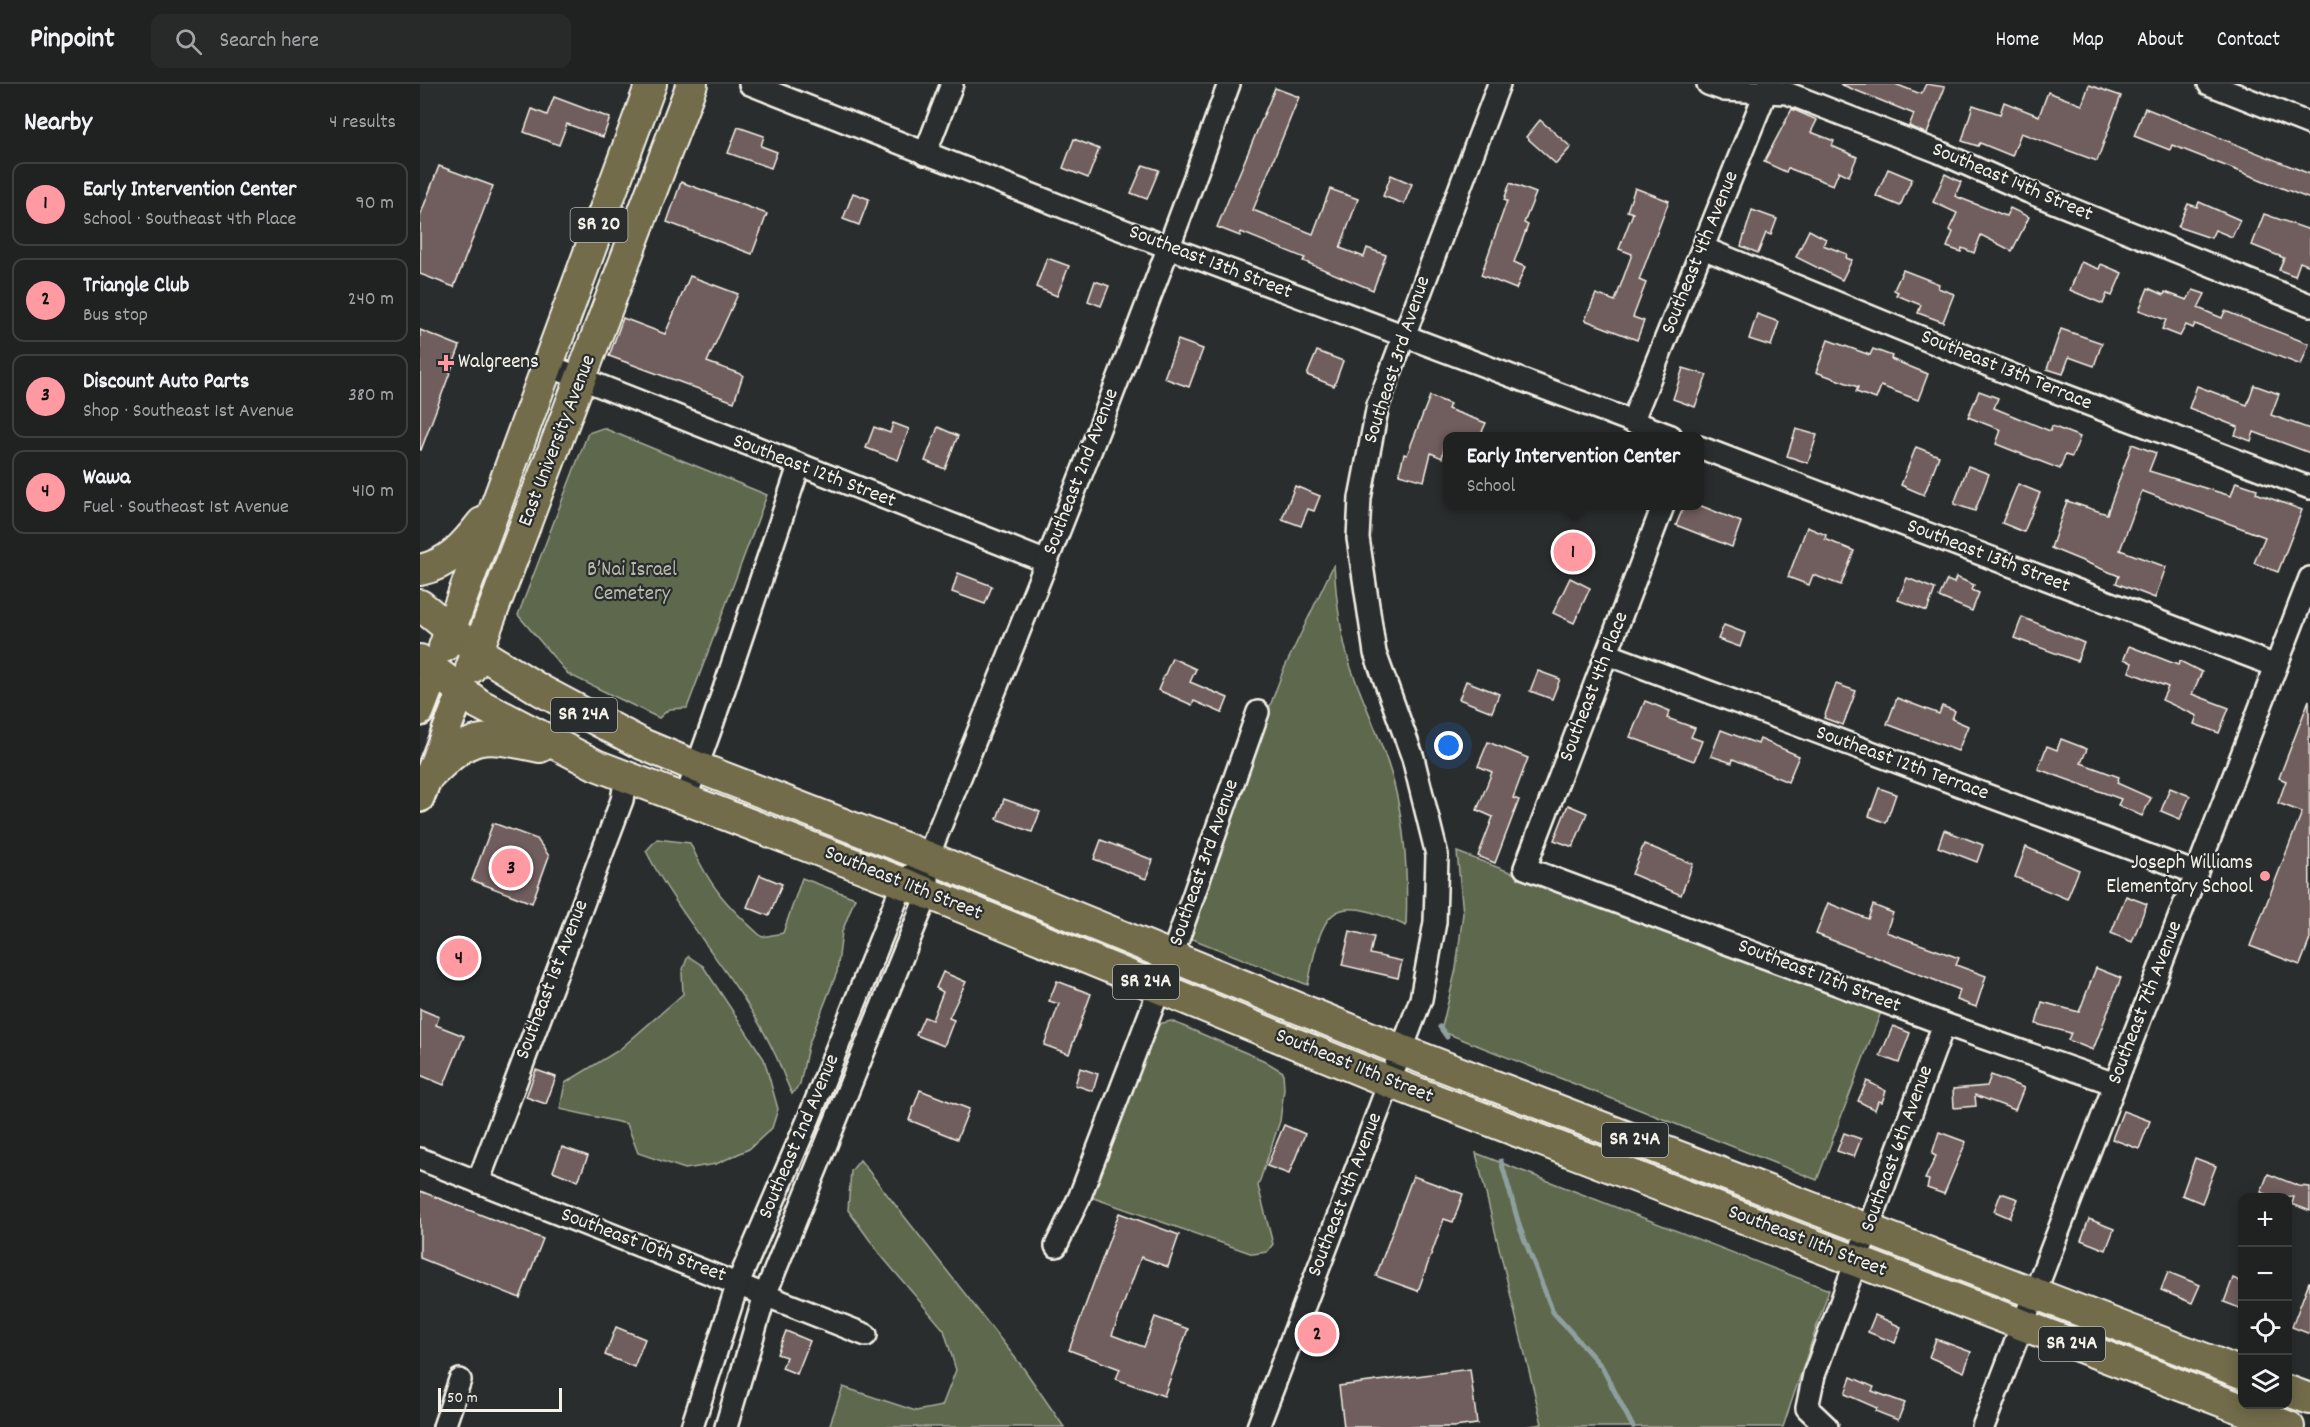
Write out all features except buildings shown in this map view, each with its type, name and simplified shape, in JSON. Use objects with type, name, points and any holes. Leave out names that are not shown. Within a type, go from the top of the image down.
[{"type":"highway","name":"East University Avenue","points":[[427,667],[450,632],[651,84]]},
{"type":"highway","name":"East University Avenue","points":[[461,693],[582,380],[692,84]]},
{"type":"highway","points":[[420,570],[450,559],[467,543],[498,501]]},
{"type":"highway","name":"Southeast 11th Street","points":[[420,605],[450,632],[477,651],[593,719],[697,767],[928,857],[1401,1050],[2238,1371]]},
{"type":"highway","name":"Southeast 11th Street","points":[[427,667],[461,693],[569,753],[626,777],[915,888],[1389,1082],[2289,1427]]},
{"type":"highway","points":[[424,787],[462,746],[485,738],[569,753]]},
{"type":"highway","points":[[2292,1392],[2310,1399]]},
{"type":"main road","name":"East University Avenue","points":[[420,712],[427,667]]},
{"type":"main road","name":"East University Avenue","points":[[424,787],[461,693]]},
{"type":"street","name":"Southeast 13th Street","points":[[750,84],[1170,248],[1660,432]]},
{"type":"street","points":[[925,154],[952,84]]},
{"type":"street","name":"Southeast 2nd Avenue","points":[[692,1427],[738,1283],[808,1118],[928,857],[1170,248],[1229,84]]},
{"type":"street","name":"Southeast 3rd Avenue","points":[[1420,783],[1392,696],[1375,653],[1358,538],[1365,462],[1378,405],[1499,84]]},
{"type":"street","name":"Southeast 14th Street","points":[[1708,84],[1725,90],[1767,88],[1787,93],[1939,152],[2029,192],[2310,305]]},
{"type":"street","points":[[2209,84],[2310,124]]},
{"type":"street","name":"Southeast 4th Avenue","points":[[1632,422],[1767,88]]},
{"type":"street","name":"Southeast 13th Terrace","points":[[1703,248],[2027,381],[2310,488]]},
{"type":"street","name":"Southeast 12th Street","points":[[547,365],[1047,562]]},
{"type":"street","name":"Southeast 13th Street","points":[[1704,449],[2276,666]]},
{"type":"street","points":[[685,800],[799,465]]},
{"type":"street","name":"Southeast 4th Place","points":[[1525,868],[1662,510]]},
{"type":"street","name":"Southeast 7th Avenue","points":[[1983,1427],[2310,578]]},
{"type":"street","name":"Southeast 12th Terrace","points":[[1607,654],[2196,873]]},
{"type":"street","name":"Southeast 3rd Avenue","points":[[1056,1246],[1080,1196],[1160,988],[1258,712]]},
{"type":"street","name":"Southeast 1st Avenue","points":[[478,1182],[622,800],[626,777]]},
{"type":"street","name":"Southeast 4th Avenue","points":[[1258,1427],[1421,999],[1435,922],[1437,855],[1420,783]]},
{"type":"street","name":"Southeast 12th Street","points":[[1525,868],[1944,1024],[2115,1084]]},
{"type":"street","name":"Southeast 2nd Avenue","points":[[726,1427],[765,1294],[915,888]]},
{"type":"street","name":"Southeast 6th Avenue","points":[[1827,1427],[1809,1410],[1814,1375],[1944,1024]]},
{"type":"street","name":"Southeast 10th Street","points":[[420,1159],[866,1335]]},
{"type":"street","points":[[444,1427],[460,1380]]},
{"type":"green space","name":"B’Nai Israel Cemetery","points":[[603,428],[767,495],[687,708],[669,709],[659,718],[568,674],[518,615],[588,433]]},
{"type":"green space","points":[[1334,564],[1339,617],[1347,655],[1385,754],[1398,802],[1405,855],[1406,926],[1361,909],[1345,909],[1334,914],[1325,924],[1319,939],[1308,985],[1190,938],[1188,927],[1283,671]]},
{"type":"green space","points":[[657,839],[690,843],[712,884],[738,915],[762,937],[783,933],[802,878],[855,898],[842,932],[837,972],[808,1046],[800,1084],[792,1094],[776,1057],[745,1000],[676,902],[646,851]]},
{"type":"green space","points":[[1457,852],[1881,1012],[1817,1180],[1441,1031],[1456,969],[1463,913]]},
{"type":"green space","points":[[688,956],[703,966],[764,1059],[778,1109],[772,1128],[749,1149],[716,1164],[685,1169],[638,1153],[627,1124],[560,1109],[565,1083],[619,1050],[683,994],[682,972]]},
{"type":"green space","points":[[1171,1021],[1263,1060],[1283,1072],[1284,1089],[1280,1121],[1258,1186],[1273,1244],[1267,1252],[1253,1254],[1085,1195],[1154,1025]]},
{"type":"green space","points":[[1476,1153],[1829,1290],[1783,1427],[1524,1427],[1542,1424]]},
{"type":"green space","points":[[860,1160],[1024,1369],[1064,1427],[829,1427],[843,1387],[916,1411],[942,1406],[956,1370],[944,1330],[879,1253],[848,1210],[851,1171]]},
{"type":"waterway","points":[[1440,1027],[1447,1037]]},
{"type":"waterway","points":[[1501,1161],[1520,1228],[1553,1312],[1602,1367],[1633,1427]]},
{"type":"place","name":"Walgreens","points":[[446,363]]},
{"type":"place","name":"Early Intervention Center","points":[[1573,552]]},
{"type":"place","name":"Discount Auto Parts","points":[[511,868]]},
{"type":"place","name":"Joseph Williams Elementary School","points":[[2265,876]]},
{"type":"place","name":"Wawa","points":[[459,958]]},
{"type":"place","name":"Triangle Club","points":[[1317,1334]]}]
